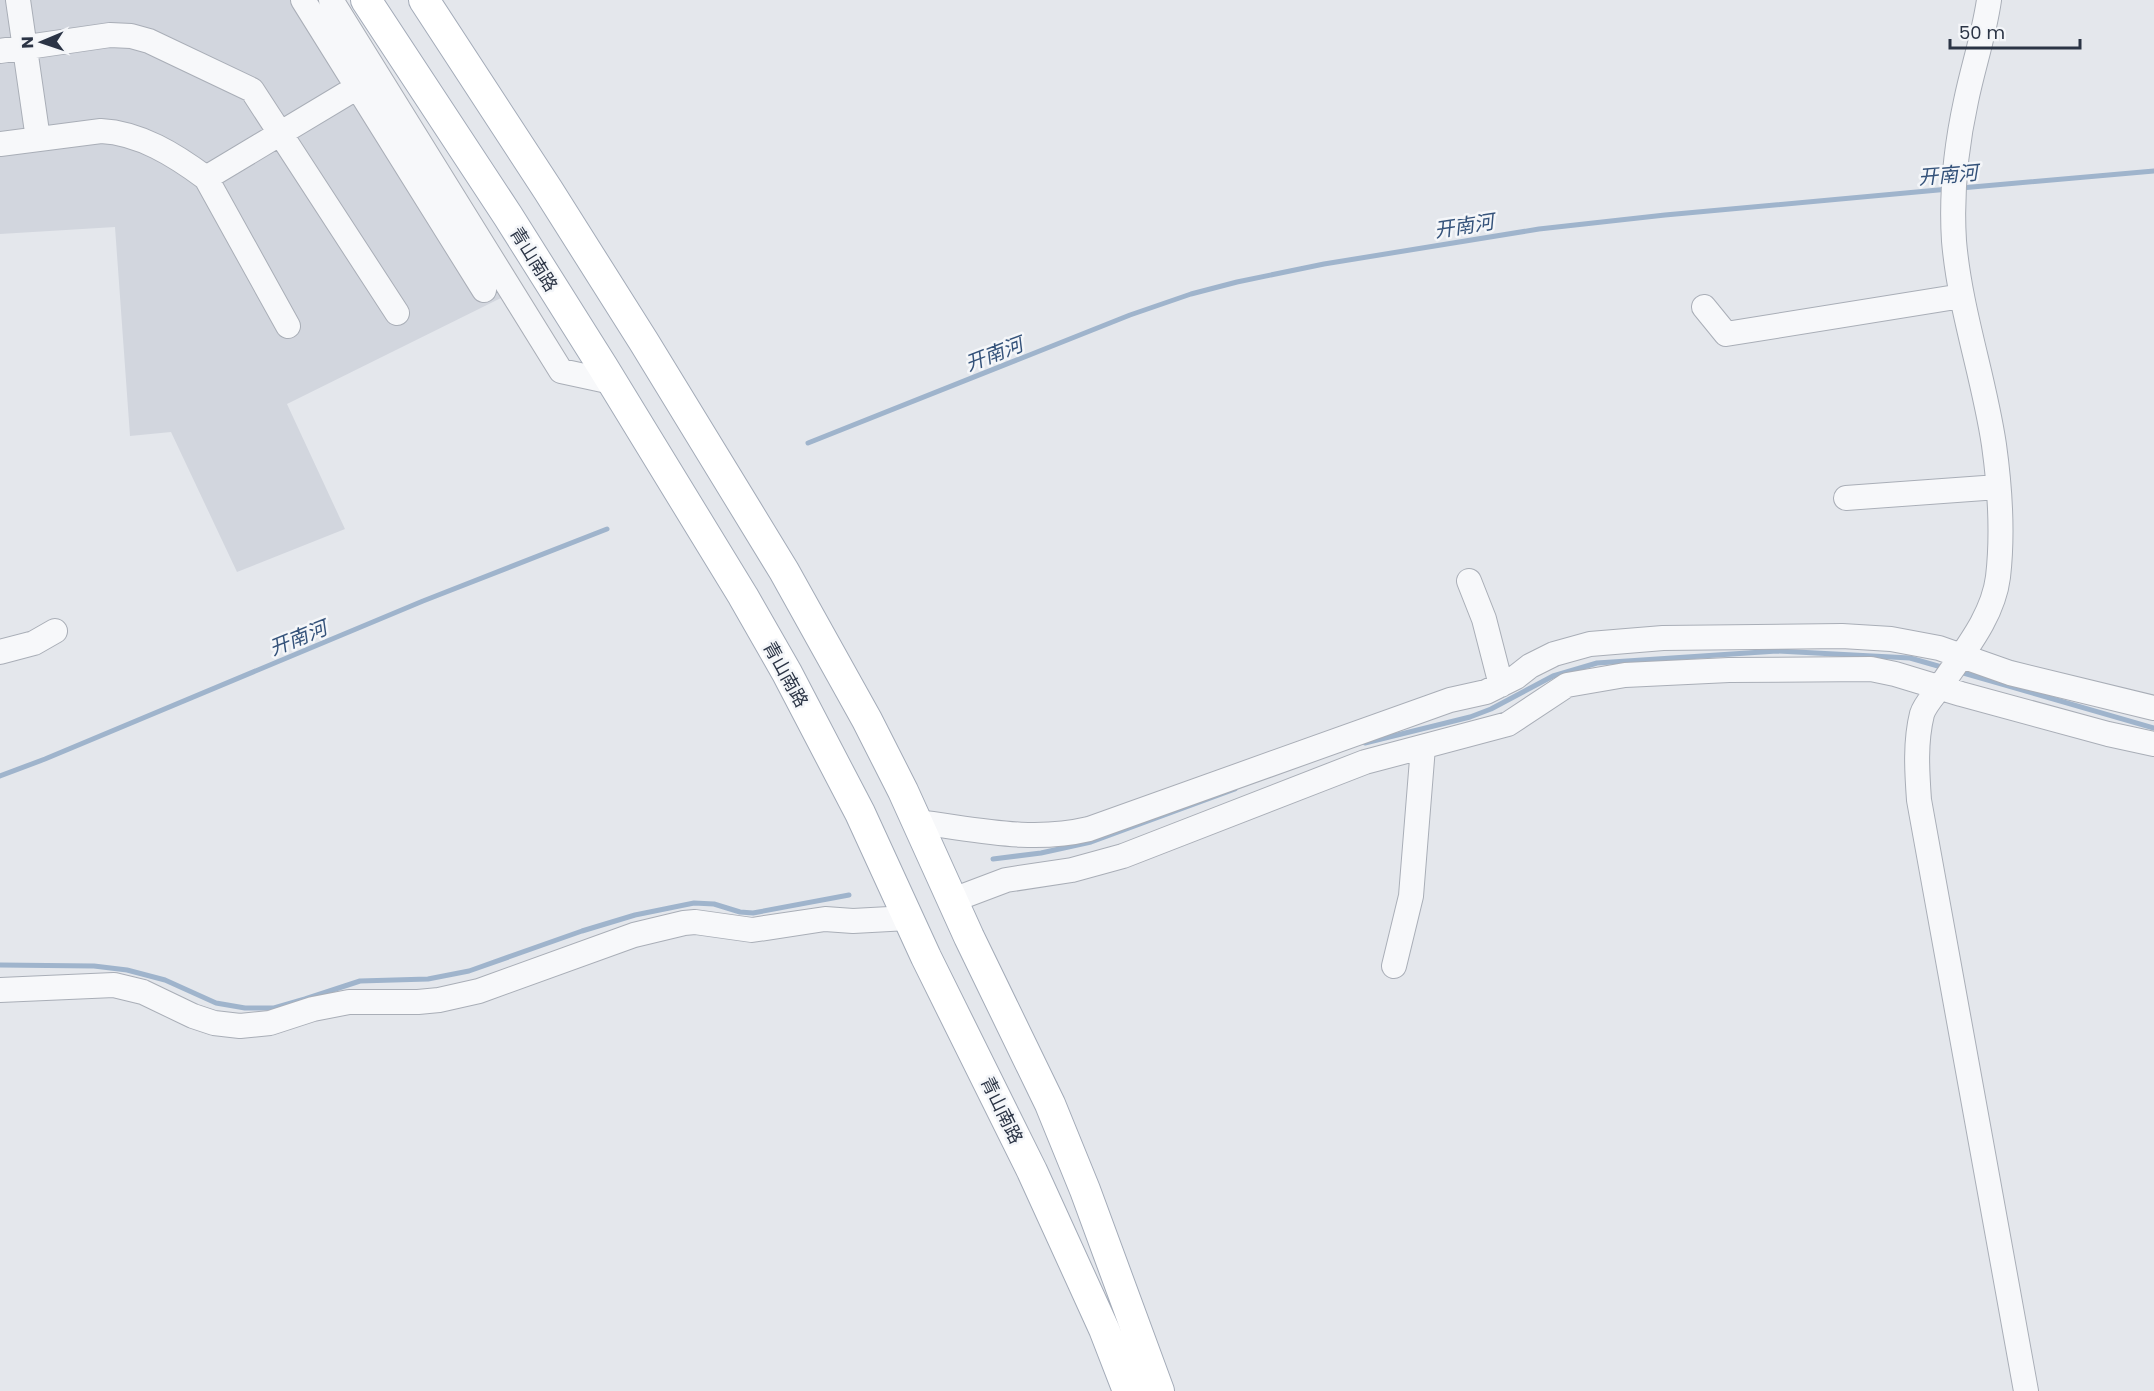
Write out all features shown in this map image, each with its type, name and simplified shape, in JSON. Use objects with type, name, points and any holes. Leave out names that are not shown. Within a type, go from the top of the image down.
[{"type":"main road","name":"青山南路","points":[[366,0],[612,382],[787,673],[860,813],[908,918],[1075,1264],[1128,1391]]},
{"type":"main road","points":[[424,0],[548,190],[784,571],[861,710],[917,822],[1050,1104],[1085,1190],[1159,1391]]},
{"type":"street","points":[[18,0],[38,139]]},
{"type":"street","points":[[303,0],[368,81],[454,219],[561,371],[612,382]]},
{"type":"street","points":[[331,0],[368,81]]},
{"type":"street","points":[[1989,0],[1983,34],[1966,98],[1956,155],[1953,214],[1962,296],[1994,444],[2000,543],[1995,594],[1981,625],[1923,712],[1918,751],[1919,800],[2026,1391]]},
{"type":"street","points":[[0,51],[110,35],[131,36],[149,41],[252,90],[397,314]]},
{"type":"street","points":[[206,178],[368,81]]},
{"type":"street","points":[[0,144],[101,131],[142,140],[190,166],[206,178],[288,326]]},
{"type":"street","points":[[454,219],[484,290]]},
{"type":"street","points":[[1704,307],[1726,334],[1962,296]]},
{"type":"street","points":[[1846,498],[1998,488]]},
{"type":"street","points":[[1470,581],[1484,620],[1501,685]]},
{"type":"street","points":[[0,652],[34,643],[55,631]]},
{"type":"street","points":[[917,822],[1032,837],[1080,831],[1450,700],[1468,697],[1501,685],[1542,659],[1572,648],[1664,638],[1868,637],[1915,643],[1939,648],[2010,673],[2154,708]]},
{"type":"street","points":[[953,900],[1006,880],[1080,868],[1123,856],[1365,762],[1508,724],[1566,686],[1625,675],[1860,668],[1895,674],[2108,734],[2154,744]]},
{"type":"street","points":[[1394,966],[1411,896],[1424,747]]},
{"type":"street","points":[[0,990],[114,985],[143,992],[193,1016],[214,1023],[255,1025],[285,1020],[314,1009],[349,1002],[418,1002],[459,996],[479,991],[634,935],[684,923],[695,922],[752,930],[825,919],[852,921],[908,918]]},
{"type":"shaded area","points":[[0,0],[323,0],[501,298],[287,404],[345,529],[237,572],[171,432],[130,436],[115,227],[0,234]]},
{"type":"waterway","name":"开南河","points":[[1961,188],[2154,171]]},
{"type":"waterway","name":"开南河","points":[[808,443],[1130,315],[1191,294],[1237,282],[1324,264],[1539,229],[1949,189]]},
{"type":"waterway","name":"开南河","points":[[0,776],[423,601],[607,529]]},
{"type":"waterway","points":[[1365,743],[1470,717],[1491,709],[1553,676],[1597,663],[1777,651],[1910,658],[1945,668]]},
{"type":"waterway","points":[[1960,672],[2154,728]]},
{"type":"waterway","points":[[993,859],[1041,853],[1091,842],[1235,789]]},
{"type":"waterway","points":[[0,965],[94,966],[127,970],[165,980],[216,1003],[245,1008],[274,1008],[360,981],[428,979],[469,971],[582,931],[635,915],[694,903],[714,904],[740,912],[753,913],[849,895]]}]
